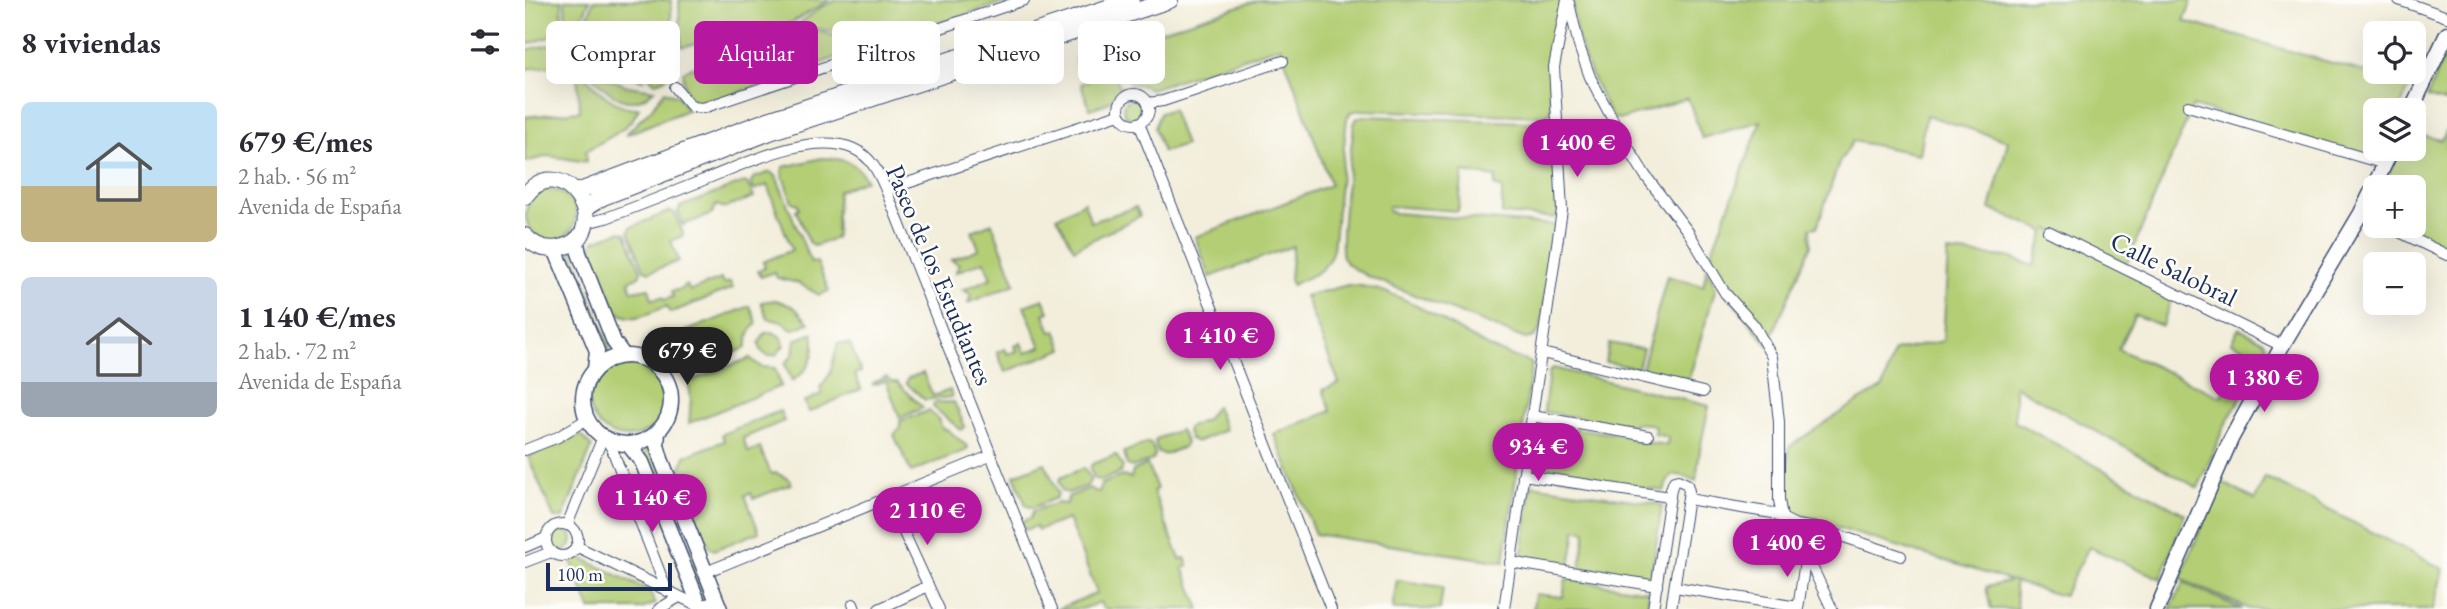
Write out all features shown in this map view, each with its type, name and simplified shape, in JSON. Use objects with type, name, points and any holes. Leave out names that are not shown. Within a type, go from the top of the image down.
[{"type":"main road","points":[[577,192],[771,119],[1131,0]]},
{"type":"main road","points":[[585,214],[603,197],[769,132],[1170,0]]},
{"type":"main road","points":[[2417,98],[2447,34]]},
{"type":"main road","points":[[2381,175],[2386,161]]},
{"type":"main road","points":[[525,196],[540,184],[553,182],[566,185],[577,192],[585,214],[582,230],[576,239],[566,246],[555,249],[537,246],[525,236]]},
{"type":"main road","points":[[2157,609],[2231,439],[2282,346],[2363,224]]},
{"type":"main road","points":[[576,239],[580,256],[614,342],[624,356]]},
{"type":"main road","points":[[555,249],[597,351],[595,369]]},
{"type":"main road","points":[[624,356],[652,364],[659,370],[669,387],[670,405],[668,415],[658,431],[644,440],[628,444],[604,438],[587,419],[583,406],[587,380],[595,369],[610,359],[624,356]]},
{"type":"main road","points":[[658,431],[657,445],[661,459],[719,605]]},
{"type":"main road","points":[[628,444],[642,462],[700,607]]},
{"type":"street","points":[[674,86],[692,107],[703,108],[1024,0]]},
{"type":"street","points":[[1504,609],[1563,201],[1554,67],[1568,0]]},
{"type":"street","points":[[1568,0],[1590,77],[1624,141],[1645,175],[1689,233],[1725,293],[1754,325],[1772,357],[1779,422],[1779,500],[1782,518],[1792,527],[1832,609]]},
{"type":"street","points":[[2399,0],[2447,17]]},
{"type":"street","points":[[1139,124],[1125,122],[1119,114],[1121,101],[1128,95],[1137,94],[1148,103],[1163,101],[1283,61]]},
{"type":"street","points":[[1139,124],[1148,115],[1148,103]]},
{"type":"street","points":[[2188,106],[2385,164]]},
{"type":"street","points":[[886,190],[1119,114]]},
{"type":"street","points":[[1139,124],[1331,609]]},
{"type":"street","name":"Paseo de los Estudiantes","points":[[585,214],[594,221],[606,218],[763,157],[798,147],[827,143],[845,146],[863,155],[875,167],[886,190],[1052,609]]},
{"type":"street","name":"Calle Salobral","points":[[2048,231],[2282,346]]},
{"type":"street","points":[[2412,238],[2447,255]]},
{"type":"street","points":[[1542,353],[1703,392]]},
{"type":"street","points":[[1532,416],[1648,436]]},
{"type":"street","points":[[525,450],[558,438],[587,419]]},
{"type":"street","points":[[567,524],[604,438]]},
{"type":"street","points":[[604,438],[612,449],[667,591]]},
{"type":"street","points":[[706,572],[991,456]]},
{"type":"street","points":[[1523,475],[1670,497]]},
{"type":"street","points":[[1653,609],[1672,485],[1678,480],[1685,481],[1689,487],[1671,609]]},
{"type":"street","points":[[888,498],[939,609]]},
{"type":"street","points":[[1688,499],[1772,513],[1797,525],[1817,528],[1901,556]]},
{"type":"street","points":[[525,547],[545,538],[553,527],[567,524]]},
{"type":"street","points":[[525,562],[551,552],[565,556],[572,552],[576,546],[576,533],[567,524]]},
{"type":"street","points":[[545,538],[551,552]]},
{"type":"street","points":[[576,546],[700,607],[719,605]]},
{"type":"street","points":[[1675,587],[1798,608],[1806,554]]},
{"type":"street","points":[[1510,562],[1657,586]]},
{"type":"street","points":[[879,609],[928,586]]},
{"type":"street","points":[[659,609],[679,597]]},
{"type":"green space","points":[[525,0],[562,0],[561,21],[546,21],[546,38],[525,45]]},
{"type":"green space","points":[[565,0],[590,0],[580,21],[566,21]]},
{"type":"green space","points":[[594,0],[671,0],[671,21],[585,21]]},
{"type":"green space","points":[[679,0],[829,0],[794,21],[694,21],[694,44],[682,47]]},
{"type":"green space","points":[[837,0],[1012,0],[940,23],[832,21],[832,31],[818,29],[818,21],[803,21],[821,7]]},
{"type":"green space","points":[[1259,0],[1563,0],[1551,66],[1551,111],[1546,116],[1360,110],[1351,112],[1347,118],[1333,249],[1327,264],[1292,285],[1290,279],[1293,246],[1210,277],[1195,237],[1331,185],[1280,46],[1151,89],[1130,84],[1165,84],[1165,29]]},
{"type":"green space","points":[[1573,0],[2192,0],[2184,21],[2363,72],[2363,84],[2410,85],[2404,98],[2363,98],[2363,156],[2193,106],[2127,263],[2047,228],[2173,295],[2162,326],[2135,315],[2118,349],[2221,397],[2238,364],[2255,373],[2224,427],[2198,488],[2015,386],[2015,422],[2185,514],[2161,579],[2089,547],[2063,596],[2014,582],[2018,609],[1991,609],[1986,587],[2011,581],[1812,520],[1796,519],[1788,495],[1788,464],[1789,447],[1883,387],[1894,351],[1943,341],[1948,252],[2008,257],[2034,266],[2045,231],[1990,209],[2008,141],[1926,115],[1919,154],[1853,141],[1839,163],[1817,227],[1810,228],[1811,245],[1768,345],[1726,293],[1709,259],[1761,121],[1702,138],[1688,98],[1622,119],[1612,118],[1591,76],[1580,46]]},
{"type":"green space","points":[[818,32],[832,35],[832,59],[818,64]]},
{"type":"green space","points":[[546,46],[546,67],[525,69],[525,50]]},
{"type":"green space","points":[[2447,49],[2447,103],[2427,97]]},
{"type":"green space","points":[[694,67],[694,84],[763,84],[702,106],[689,98],[685,89],[683,72]]},
{"type":"green space","points":[[578,84],[593,84],[622,106],[639,108],[630,122],[586,151],[587,162],[549,156],[525,162],[525,117],[580,111]]},
{"type":"green space","points":[[601,84],[623,84],[654,90],[636,101],[628,101]]},
{"type":"green space","points":[[1081,84],[1118,84],[1121,91],[1107,103],[1090,109]]},
{"type":"green space","points":[[665,91],[678,96],[687,110],[625,135],[651,109]]},
{"type":"green space","points":[[1133,99],[1140,102],[1143,109],[1140,116],[1133,119],[1126,116],[1123,109],[1126,102]]},
{"type":"green space","points":[[1172,109],[1185,145],[1163,152],[1154,128],[1160,113]]},
{"type":"green space","points":[[1363,116],[1550,123],[1554,130],[1558,213],[1555,218],[1502,214],[1502,189],[1495,186],[1496,177],[1463,172],[1458,211],[1388,206],[1388,211],[1394,213],[1553,225],[1555,230],[1541,328],[1534,337],[1525,339],[1367,276],[1344,260],[1343,217],[1354,124],[1357,118]]},
{"type":"green space","points":[[2447,129],[2447,252],[2418,238],[2426,238],[2426,175],[2388,175],[2394,161],[2426,161],[2426,137],[2442,140]]},
{"type":"green space","points":[[822,158],[848,162],[858,169],[866,180],[838,191],[836,238],[814,246],[809,242],[796,210],[799,208],[798,204],[792,202],[782,174],[783,167]]},
{"type":"green space","points":[[770,172],[776,176],[811,263],[817,262],[829,291],[819,295],[798,283],[777,278],[774,272],[761,277],[758,271],[765,268],[763,262],[792,250],[767,185],[754,190],[751,183],[753,178]]},
{"type":"green space","points":[[744,182],[748,184],[754,197],[725,208],[716,205],[712,214],[683,225],[678,212],[680,207]]},
{"type":"green space","points":[[551,190],[569,197],[576,215],[569,233],[551,240],[533,233],[526,215],[533,197]]},
{"type":"green space","points":[[1084,202],[1091,222],[1136,207],[1140,216],[1074,249],[1057,217]]},
{"type":"green space","points":[[670,211],[675,213],[683,233],[671,241],[679,261],[649,272],[644,270],[629,231],[631,227]]},
{"type":"green space","points":[[992,223],[1015,284],[968,303],[971,294],[963,290],[991,278],[984,261],[956,272],[959,264],[951,260],[979,249],[972,231]]},
{"type":"green space","points":[[621,231],[626,233],[641,271],[639,276],[629,281],[632,291],[649,288],[652,299],[663,297],[664,300],[673,297],[672,291],[683,289],[683,286],[687,285],[690,291],[721,279],[724,284],[730,282],[733,288],[670,313],[667,306],[640,316],[627,317],[616,310],[591,249],[594,241]]},
{"type":"green space","points":[[573,252],[610,347],[608,351],[602,350],[564,255]]},
{"type":"green space","points":[[1707,269],[1716,287],[1689,379],[1642,369],[1667,276],[1703,286]]},
{"type":"green space","points":[[1348,285],[1384,291],[1401,298],[1487,346],[1532,363],[1504,562],[1315,534],[1274,434],[1331,411],[1323,390],[1339,383],[1305,296]]},
{"type":"green space","points":[[1043,299],[1049,312],[1044,314],[1051,332],[1056,330],[1063,349],[1005,372],[997,352],[1005,349],[1008,354],[1017,351],[1015,346],[1021,343],[1025,353],[1041,347],[1024,306]]},
{"type":"green space","points":[[776,300],[794,307],[809,323],[792,330],[781,321],[768,319],[761,302]]},
{"type":"green space","points":[[750,306],[757,323],[749,333],[746,348],[684,372],[677,361],[657,343]]},
{"type":"green space","points":[[2239,328],[2264,341],[2267,346],[2261,357],[2231,342]]},
{"type":"green space","points":[[773,332],[782,338],[784,345],[776,355],[768,356],[761,351],[759,343],[765,333]]},
{"type":"green space","points":[[813,333],[811,361],[792,381],[785,364],[793,355],[795,340]]},
{"type":"green space","points":[[838,343],[850,344],[861,372],[855,374],[861,389],[809,412],[804,402],[822,394],[820,388],[830,374]]},
{"type":"green space","points":[[1609,343],[1643,349],[1638,368],[1605,362]]},
{"type":"green space","points":[[750,358],[761,367],[775,368],[781,386],[689,423],[691,398],[688,382]]},
{"type":"green space","points":[[627,361],[641,364],[654,372],[662,385],[665,399],[662,413],[654,426],[641,434],[627,437],[613,434],[600,426],[592,413],[589,399],[592,385],[600,372],[613,364]]},
{"type":"green space","points":[[1553,368],[1709,406],[1696,481],[1676,475],[1669,478],[1664,491],[1536,473],[1543,424],[1630,436],[1630,440],[1667,445],[1668,437],[1654,434],[1655,427],[1651,424],[1634,423],[1631,426],[1544,412],[1549,372]]},
{"type":"green space","points":[[923,373],[933,396],[950,390],[952,397],[925,400],[906,383],[908,378]]},
{"type":"green space","points":[[886,377],[897,382],[923,408],[900,418],[886,381],[873,385]]},
{"type":"green space","points":[[954,402],[965,427],[961,430],[933,407],[934,403]]},
{"type":"green space","points":[[1216,406],[1225,430],[1197,442],[1190,439],[1187,431],[1189,427],[1206,420]]},
{"type":"green space","points":[[780,411],[784,421],[743,438],[748,452],[760,448],[771,474],[776,473],[789,479],[791,484],[753,499],[751,493],[745,495],[759,532],[714,550],[709,547],[679,474],[685,456],[724,441],[722,434]]},
{"type":"green space","points":[[929,411],[939,420],[942,428],[968,447],[967,450],[911,472],[894,435],[900,428],[900,421]]},
{"type":"green space","points":[[1180,430],[1186,441],[1184,447],[1164,455],[1158,452],[1156,439]]},
{"type":"green space","points":[[581,435],[592,447],[563,518],[554,518],[528,456]]},
{"type":"green space","points":[[1151,444],[1155,454],[1152,460],[1132,467],[1127,465],[1124,452]]},
{"type":"green space","points":[[648,448],[652,450],[708,596],[705,600],[643,454]]},
{"type":"green space","points":[[1116,455],[1123,467],[1120,473],[1100,481],[1094,478],[1090,469],[1092,464]]},
{"type":"green space","points":[[1045,463],[1058,493],[1056,498],[1032,508],[1026,505],[1014,475]]},
{"type":"green space","points":[[1147,464],[1157,489],[1153,491],[1180,559],[1185,558],[1188,566],[1183,568],[1200,609],[1103,609],[1100,602],[1082,609],[1057,609],[1097,593],[1068,519],[1038,530],[1036,526],[1025,530],[1021,522],[1031,518],[1033,511],[1057,503],[1067,504],[1068,497],[1089,488],[1097,492],[1100,491],[1101,484],[1122,476],[1131,478],[1133,471]]},
{"type":"green space","points":[[1084,468],[1091,479],[1087,486],[1068,493],[1062,491],[1060,478]]},
{"type":"green space","points":[[2265,477],[2443,569],[2433,609],[2249,609],[2180,579],[2220,481],[2255,500]]},
{"type":"green space","points":[[1532,485],[1662,506],[1651,577],[1648,579],[1580,568],[1586,531],[1576,529],[1570,567],[1523,560],[1521,558]]},
{"type":"green space","points":[[557,529],[565,529],[572,536],[572,544],[565,551],[557,551],[550,544],[550,536]]},
{"type":"green space","points":[[577,556],[650,591],[655,604],[641,609],[590,609],[571,560]]},
{"type":"green space","points":[[1566,579],[1647,591],[1647,609],[1533,609],[1535,594],[1563,597]]},
{"type":"green space","points":[[1397,580],[1443,587],[1440,609],[1392,609]]},
{"type":"green space","points":[[2184,583],[2242,609],[2170,609]]}]
